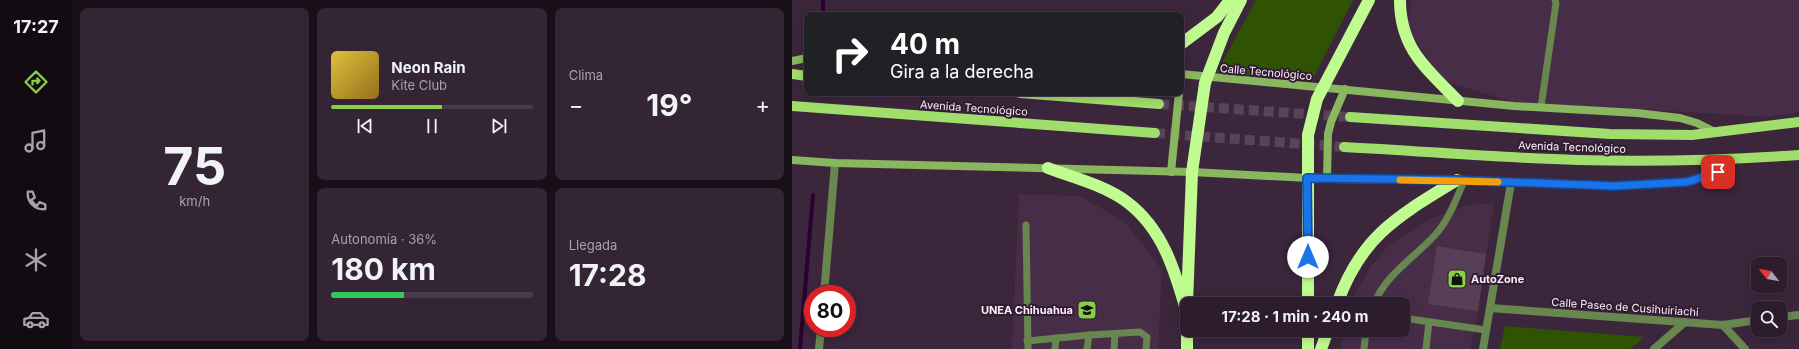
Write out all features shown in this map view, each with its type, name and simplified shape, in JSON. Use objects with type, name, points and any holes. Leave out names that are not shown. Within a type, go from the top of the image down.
[{"type":"highway","points":[[1184,42],[1218,17],[1230,0]]},
{"type":"highway","points":[[1187,297],[1192,172],[1206,77],[1224,33],[1241,0]]},
{"type":"highway","points":[[1308,297],[1308,134],[1317,99],[1369,0]]},
{"type":"highway","points":[[1400,0],[1403,28],[1409,44],[1422,65],[1458,101]]},
{"type":"highway","points":[[1048,168],[1096,185],[1127,202],[1146,221],[1161,240],[1174,270],[1182,297]]},
{"type":"highway","points":[[1339,297],[1344,284],[1360,255],[1381,232],[1407,210],[1460,180]]},
{"type":"highway","points":[[1187,337],[1187,349]]},
{"type":"highway","points":[[1308,337],[1308,349]]},
{"type":"highway","points":[[1321,349],[1325,337]]},
{"type":"main road","points":[[792,61],[804,59]]},
{"type":"main road","points":[[792,74],[804,76]]},
{"type":"main road","name":"Calle Tecnológico","points":[[1184,74],[1458,101],[1637,113],[1680,118],[1697,123],[1713,131]]},
{"type":"main road","points":[[1326,179],[1328,134],[1331,122],[1345,89]]},
{"type":"main road","name":"Avenida Tecnológico","points":[[1058,96],[1159,104]]},
{"type":"main road","points":[[1170,172],[1179,96]]},
{"type":"main road","name":"Avenida Tecnológico","points":[[792,106],[1155,133]]},
{"type":"main road","name":"Avenida Tecnológico","points":[[1350,117],[1610,134],[1692,135],[1713,131],[1799,122]]},
{"type":"main road","name":"Avenida Tecnológico","points":[[1344,147],[1576,160],[1645,161],[1735,159],[1799,155]]},
{"type":"main road","points":[[792,160],[835,163],[1192,172],[1326,179],[1460,180],[1614,186],[1687,182],[1718,172],[1735,159]]},
{"type":"street","points":[[825,285],[835,163]]},
{"type":"street","points":[[1483,349],[1511,183]]},
{"type":"street","name":"Calle Paseo de Cusihuiriachi","points":[[1490,308],[1723,325],[1751,321]]},
{"type":"street","points":[[1787,316],[1799,315]]},
{"type":"street","points":[[1654,349],[1685,322]]},
{"type":"street","points":[[1723,325],[1745,349]]},
{"type":"street","points":[[819,349],[820,337]]},
{"type":"lane","points":[[1541,107],[1556,3],[1555,0]]},
{"type":"lane","points":[[1378,297],[1387,281],[1435,235],[1444,222],[1460,180]]},
{"type":"lane","points":[[1026,225],[1028,345],[1056,338],[1140,332],[1147,337],[1146,349]]},
{"type":"lane","points":[[1410,319],[1486,330]]},
{"type":"lane","points":[[1426,349],[1429,322]]},
{"type":"lane","points":[[1114,349],[1115,334]]},
{"type":"lane","points":[[1087,349],[1089,335]]},
{"type":"lane","points":[[1364,349],[1365,337]]},
{"type":"lane","points":[[1055,349],[1056,338]]},
{"type":"shaded area","points":[[1412,0],[1799,0],[1799,112],[1769,117],[1514,102],[1443,81],[1407,28]]},
{"type":"shaded area","name":"UNEA Chihuahua","points":[[1019,194],[1080,196],[1126,223],[1162,270],[1158,349],[1012,349]]},
{"type":"shaded area","points":[[1494,203],[1478,311],[1470,349],[1341,349],[1342,337],[1410,337],[1410,297],[1354,297],[1356,292],[1371,266],[1390,244],[1431,219],[1467,205]]},
{"type":"green space","points":[[1256,0],[1353,0],[1312,81],[1217,72]]},
{"type":"green space","points":[[1505,326],[1644,337],[1631,349],[1500,349]]},
{"type":"building","name":"AutoZone","points":[[1437,246],[1486,254],[1478,311],[1428,304]]},
{"type":"waterway","points":[[823,0],[823,12]]},
{"type":"waterway","points":[[800,349],[813,195]]},
{"type":"tunnel","points":[[1159,104],[1350,117]]},
{"type":"tunnel","points":[[1155,133],[1344,147]]},
{"type":"slow traffic","points":[[1400,180],[1498,182]]},
{"type":"place","name":"AutoZone","points":[[1457,279]]},
{"type":"place","name":"UNEA Chihuahua","points":[[1087,310]]},
{"type":"route","points":[[1308,257],[1307,178],[1457,180],[1614,186],[1687,182],[1718,172]]}]
